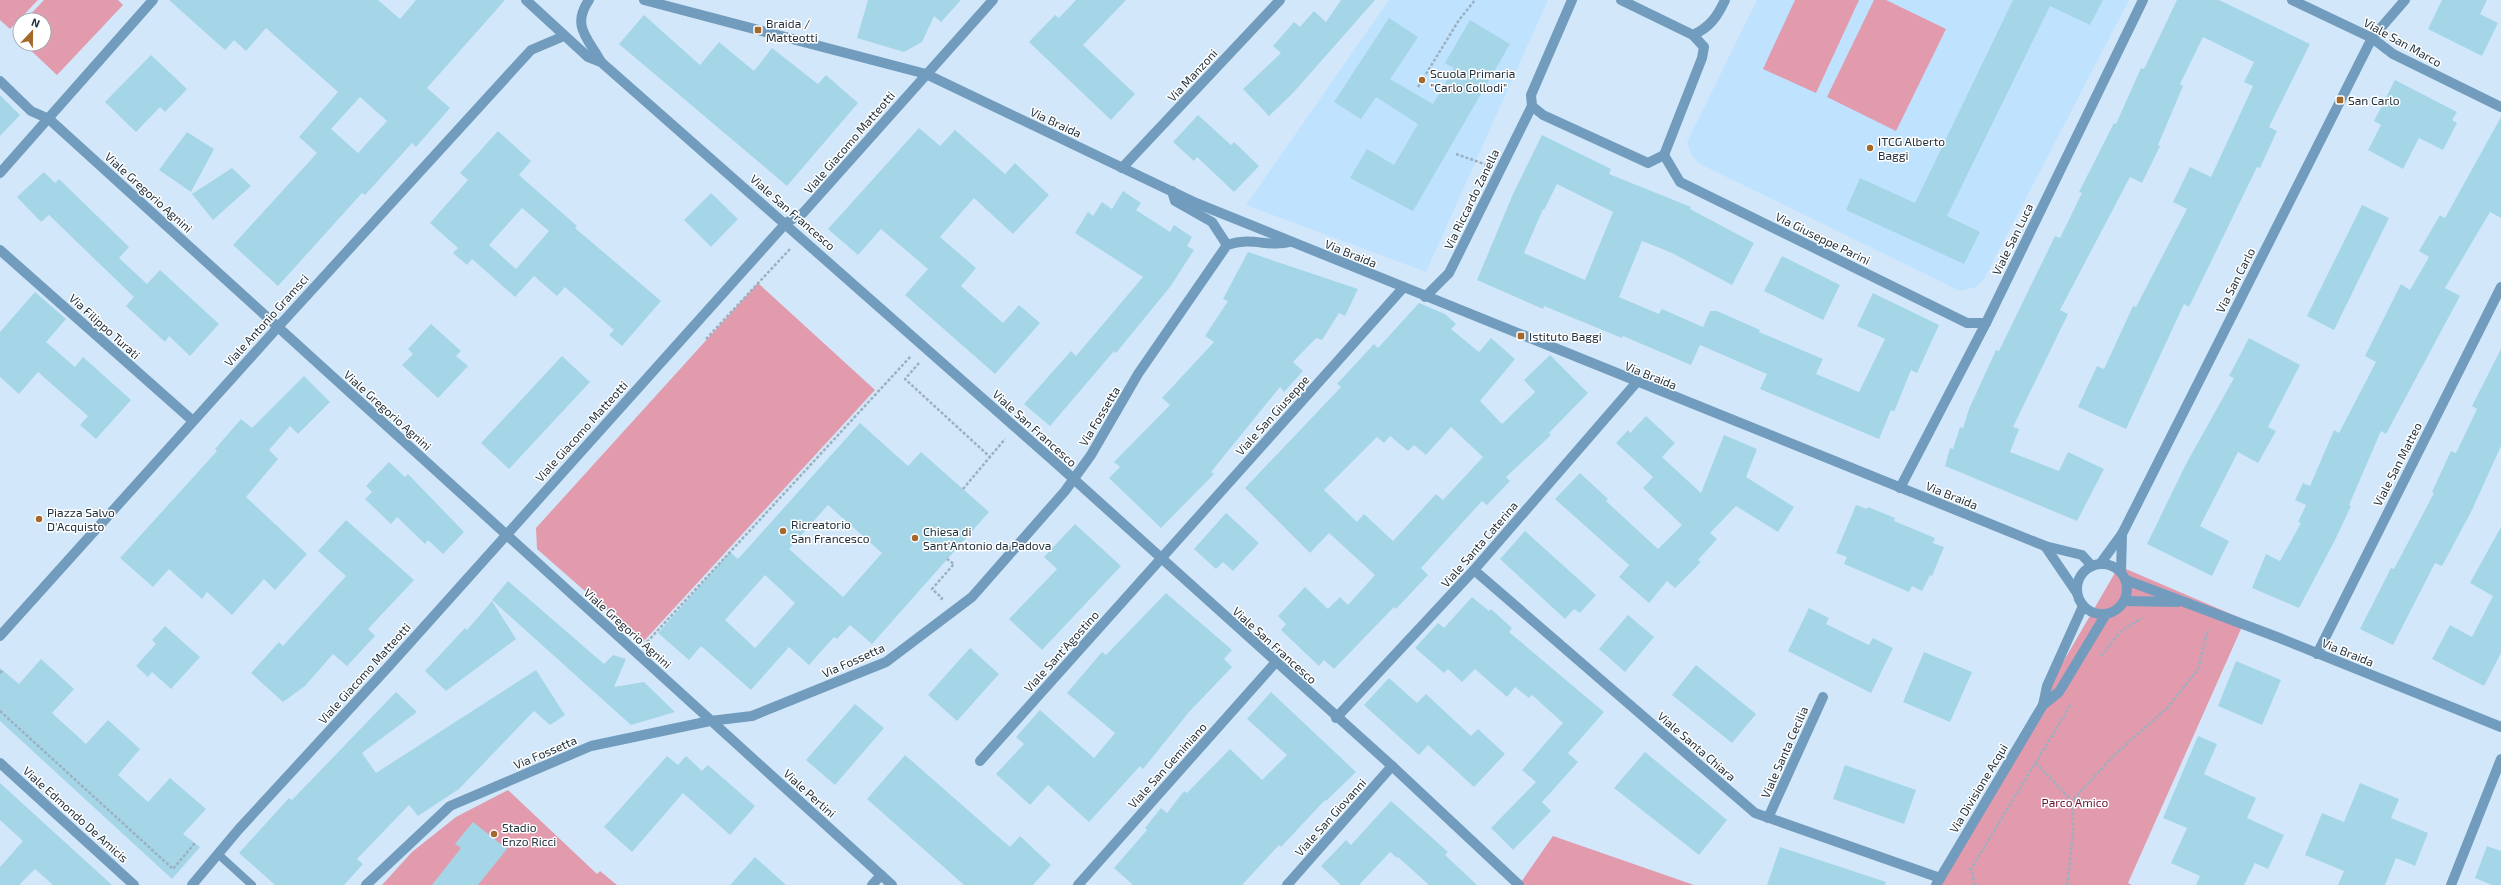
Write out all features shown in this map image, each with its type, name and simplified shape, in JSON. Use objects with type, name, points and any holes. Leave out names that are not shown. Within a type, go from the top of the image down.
[{"type":"street","points":[[0,173],[153,0]]},
{"type":"street","name":"Viale San Francesco","points":[[526,0],[564,36],[588,56],[601,62],[786,223],[1015,427],[1336,718],[1392,766],[1519,885]]},
{"type":"street","points":[[590,0],[580,16],[580,25],[601,62]]},
{"type":"street","name":"Via Braida","points":[[644,0],[926,74],[1122,168],[1290,242],[2045,546],[2082,556],[2096,565]]},
{"type":"street","name":"Viale Giacomo Matteotti","points":[[192,885],[218,854],[786,223],[803,213],[993,0]]},
{"type":"street","name":"Via Manzoni","points":[[1122,168],[1280,0]]},
{"type":"street","name":"Via Riccardo Zanella","points":[[1425,297],[1450,273],[1532,106],[1531,95],[1572,0]]},
{"type":"street","points":[[1532,106],[1543,116],[1648,163],[1664,155],[1702,58],[1704,47],[1693,34],[1621,0]]},
{"type":"street","points":[[1693,34],[1706,28],[1717,17],[1725,0]]},
{"type":"street","name":"Viale San Luca","points":[[1900,488],[1986,323],[2143,0]]},
{"type":"street","name":"Viale San Marco","points":[[2292,0],[2372,38],[2393,54],[2501,107]]},
{"type":"street","name":"Via San Carlo","points":[[2096,565],[2122,534],[2372,38],[2405,0]]},
{"type":"street","name":"Viale Antonio Gramsci","points":[[0,636],[278,327],[531,50],[564,36]]},
{"type":"street","name":"Viale Gregorio Agnini","points":[[0,81],[31,111],[49,119],[710,721]]},
{"type":"street","name":"Via Giuseppe Parini","points":[[1664,155],[1680,182],[1967,323],[1986,323]]},
{"type":"street","points":[[1172,191],[1175,201],[1212,222],[1226,245],[1241,240],[1262,241],[1278,245],[1290,242]]},
{"type":"street","name":"Via Fossetta","points":[[366,885],[450,806],[591,746],[710,721],[752,716],[886,662],[972,597],[1074,480],[1138,374],[1226,245]]},
{"type":"street","name":"Via Filippo Turati","points":[[0,250],[193,421]]},
{"type":"street","name":"Viale San Matteo","points":[[2316,654],[2501,287]]},
{"type":"street","name":"Viale San Giuseppe","points":[[1161,559],[1403,288]]},
{"type":"street","name":"Viale Santa Caterina","points":[[1336,718],[1474,570],[1636,382]]},
{"type":"street","name":"Via San Carlo","points":[[2122,534],[2123,576]]},
{"type":"street","points":[[2045,546],[2077,593],[2083,606],[2096,614],[2106,614],[2119,608],[2124,601],[2127,590],[2123,576],[2114,566],[2096,565],[2082,573],[2077,584],[2077,593]]},
{"type":"street","name":"Viale Sant'Agostino","points":[[980,761],[1161,559]]},
{"type":"street","name":"Viale Santa Chiara","points":[[1474,570],[1755,813],[1938,881]]},
{"type":"street","name":"Via Braida","points":[[2123,576],[2316,654],[2500,725]]},
{"type":"street","name":"Via Braida","points":[[2124,601],[2185,602]]},
{"type":"street","name":"Via Divisione Acqui","points":[[1938,881],[2043,705],[2048,686],[2083,606]]},
{"type":"street","name":"Via Divisione Acqui","points":[[2043,705],[2059,692],[2106,614]]},
{"type":"street","name":"Viale San Geminiano","points":[[1078,885],[1275,663]]},
{"type":"street","name":"Viale Santa Cecilia","points":[[1768,818],[1823,697]]},
{"type":"street","name":"Viale Pertini","points":[[710,721],[892,885]]},
{"type":"street","points":[[2451,885],[2501,759]]},
{"type":"street","name":"Viale Edmondo De Amicis","points":[[0,763],[134,885]]},
{"type":"street","name":"Viale San Giovanni","points":[[1287,885],[1392,766]]},
{"type":"street","points":[[872,885],[880,875]]},
{"type":"lane","points":[[218,854],[252,885]]},
{"type":"path","points":[[1418,87],[1459,20],[1475,0]]},
{"type":"path","points":[[1456,154],[1500,169]]},
{"type":"path","points":[[637,654],[913,354]]},
{"type":"path","points":[[921,361],[905,379],[990,457]]},
{"type":"path","points":[[963,489],[1015,427]]},
{"type":"path","points":[[945,617],[935,608],[942,598],[932,589],[954,564],[947,559]]},
{"type":"path","points":[[2098,660],[2121,632],[2140,618],[2148,616]]},
{"type":"path","points":[[2201,626],[2215,631]]},
{"type":"path","points":[[2072,801],[2113,756],[2168,707],[2198,669],[2208,629]]},
{"type":"path","points":[[0,673],[3,670]]},
{"type":"path","points":[[1975,885],[1971,869],[2074,698]]},
{"type":"path","points":[[0,711],[172,869],[195,843]]},
{"type":"path","points":[[2036,763],[2072,801],[2073,834],[2067,885]]},
{"type":"shaded area","name":"Scuola Primaria \"Carlo Collodi\"","points":[[1389,0],[1548,0],[1426,272],[1246,205]]},
{"type":"shaded area","name":"ITCG Alberto Baggi","points":[[1757,0],[2129,0],[1984,279],[1976,287],[1960,291],[1698,163],[1691,154],[1687,142]]},
{"type":"green space","points":[[0,0],[38,0],[26,12],[12,12],[12,27],[10,29],[0,20]]},
{"type":"green space","points":[[44,0],[118,0],[123,5],[57,75],[33,52],[52,52],[52,12],[33,12]]},
{"type":"green space","points":[[1795,0],[1859,0],[1816,93],[1763,69]]},
{"type":"green space","points":[[1874,0],[1886,0],[1946,29],[1896,131],[1827,97]]},
{"type":"green space","points":[[758,283],[875,390],[643,642],[537,549],[536,528]]},
{"type":"green space","name":"Parco Amico","points":[[2119,566],[2245,620],[2128,883],[2132,885],[1933,885]]},
{"type":"green space","name":"Stadio Enzo Ricci","points":[[508,790],[597,874],[600,871],[617,885],[382,885],[412,852],[456,817]]},
{"type":"green space","points":[[1553,836],[1694,885],[1519,885]]},
{"type":"building","points":[[169,0],[378,0],[400,19],[416,0],[505,0],[427,88],[450,108],[416,147],[412,143],[365,195],[362,193],[278,286],[233,245],[317,153],[299,137],[338,92],[266,28],[246,51],[234,40],[225,50]],"holes":[[[360,97],[387,121],[358,153],[331,129]]]},
{"type":"building","points":[[868,0],[961,0],[941,22],[934,16],[922,42],[904,52],[857,38]]},
{"type":"building","points":[[1076,0],[1126,0],[1083,45],[1135,94],[1111,120],[1029,42],[1055,15],[1059,18]]},
{"type":"building","points":[[1341,0],[1375,0],[1293,93],[1269,116],[1243,89],[1281,53],[1273,46],[1294,22],[1300,27],[1314,11],[1326,22]]},
{"type":"building","points":[[2013,0],[2103,0],[2090,25],[2050,6],[1947,216],[1980,232],[1964,264],[1846,210],[1860,178],[1915,203]]},
{"type":"building","points":[[2177,0],[2219,0],[2310,44],[2269,127],[2277,131],[2260,168],[2257,167],[2189,307],[2184,304],[2126,429],[2078,407],[2097,366],[2104,369],[2133,306],[2136,307],[2187,209],[2173,202],[2190,167],[2211,177],[2253,86],[2244,82],[2254,62],[2203,37],[2180,84],[2183,86],[2158,145],[2160,146],[2142,183],[2130,177],[2060,310],[2068,314],[2013,427],[2019,429],[2010,452],[2059,471],[2068,452],[2104,469],[2077,521],[1945,466],[1950,448],[1953,449],[1960,427],[1963,428],[1969,409],[1996,350],[1999,351],[2055,236],[2060,238],[2082,193],[2079,192],[2114,123],[2116,124],[2141,68],[2144,69]]},
{"type":"building","points":[[2442,0],[2487,0],[2480,14],[2498,23],[2482,56],[2428,29]]},
{"type":"building","points":[[644,15],[700,65],[719,42],[754,71],[772,48],[818,84],[826,75],[858,103],[787,186],[619,44]]},
{"type":"building","points":[[1389,18],[1418,37],[1390,79],[1433,104],[1454,68],[1445,63],[1470,20],[1510,44],[1413,211],[1350,178],[1367,149],[1394,165],[1418,124],[1376,97],[1361,119],[1334,102]]},
{"type":"building","points":[[151,55],[187,89],[165,112],[160,107],[136,132],[105,102]]},
{"type":"building","points":[[2395,80],[2457,112],[2452,120],[2457,123],[2443,150],[2419,138],[2403,169],[2368,150],[2381,125],[2374,121]]},
{"type":"building","points":[[0,95],[20,115],[0,136]]},
{"type":"building","points":[[1198,115],[1231,145],[1234,142],[1259,166],[1234,192],[1197,157],[1194,161],[1173,142]]},
{"type":"building","points":[[2501,117],[2501,218],[2490,212],[2445,288],[2460,296],[2386,434],[2381,431],[2349,505],[2351,506],[2335,540],[2299,608],[2252,588],[2266,554],[2280,561],[2301,523],[2298,522],[2306,505],[2295,500],[2303,483],[2310,486],[2334,430],[2339,433],[2376,362],[2365,356],[2401,284],[2410,290],[2429,257],[2419,251],[2440,215],[2445,218]]},
{"type":"building","points":[[919,128],[940,146],[955,130],[1005,174],[1015,163],[1049,195],[1013,234],[974,198],[940,237],[976,268],[961,286],[1003,323],[1019,305],[1040,323],[995,374],[905,295],[928,269],[881,229],[858,255],[828,229]]},
{"type":"building","points":[[498,131],[531,161],[519,175],[577,226],[575,228],[661,301],[622,346],[609,335],[614,330],[565,287],[557,296],[534,276],[515,297],[472,259],[467,265],[453,253],[458,248],[430,223],[468,180],[460,173]],"holes":[[[522,208],[549,231],[516,269],[489,245]]]},
{"type":"building","points":[[187,132],[214,149],[191,192],[159,170]]},
{"type":"building","points":[[1542,135],[1611,169],[1609,174],[1691,207],[1690,209],[1754,243],[1732,285],[1672,253],[1642,241],[1619,297],[1659,314],[1662,309],[1703,327],[1710,311],[1717,311],[1760,330],[1759,332],[1823,359],[1816,374],[1859,392],[1885,339],[1857,326],[1873,293],[1939,325],[1917,373],[1911,370],[1894,412],[1891,410],[1879,439],[1760,389],[1767,374],[1700,345],[1691,365],[1623,336],[1622,338],[1544,306],[1543,309],[1477,280],[1513,194]],"holes":[[[1557,184],[1613,212],[1585,280],[1524,253],[1543,209],[1544,210]]]},
{"type":"building","points":[[232,168],[251,186],[213,220],[192,194]]},
{"type":"building","points":[[44,172],[55,183],[59,179],[129,247],[119,258],[147,284],[160,270],[219,324],[190,356],[169,336],[165,342],[126,306],[134,297],[49,215],[41,222],[17,197]]},
{"type":"building","points":[[1123,191],[1141,203],[1136,210],[1170,232],[1174,225],[1192,237],[1187,246],[1194,250],[1170,287],[1116,353],[1114,351],[1050,426],[1024,404],[1071,351],[1076,356],[1143,277],[1075,233],[1088,212],[1093,216],[1102,202],[1112,209]]},
{"type":"building","points":[[711,193],[738,219],[711,247],[684,220]]},
{"type":"building","points":[[2362,205],[2389,218],[2334,330],[2307,316]]},
{"type":"building","points":[[1248,252],[1358,289],[1345,316],[1339,313],[1322,340],[1316,338],[1293,362],[1303,371],[1284,392],[1280,387],[1211,472],[1214,474],[1161,528],[1109,478],[1120,467],[1114,462],[1170,405],[1162,398],[1214,342],[1205,336],[1228,301],[1223,299]]},
{"type":"building","points":[[1782,256],[1840,285],[1823,320],[1764,291]]},
{"type":"building","points":[[35,292],[66,319],[46,342],[75,367],[83,357],[131,400],[96,439],[80,425],[88,416],[38,372],[19,394],[0,377],[0,332]]},
{"type":"building","points":[[1419,303],[1445,314],[1456,324],[1451,329],[1479,352],[1491,338],[1515,359],[1480,401],[1502,424],[1535,392],[1524,380],[1550,355],[1588,393],[1549,433],[1551,435],[1506,477],[1510,481],[1487,505],[1482,501],[1421,568],[1428,575],[1396,609],[1394,607],[1334,669],[1324,660],[1319,666],[1281,630],[1286,624],[1278,616],[1305,587],[1328,609],[1340,597],[1348,605],[1375,575],[1329,533],[1310,553],[1245,488],[1341,387],[1337,384],[1374,344],[1378,348]],"holes":[[[1451,427],[1483,457],[1443,500],[1436,494],[1393,541],[1364,514],[1357,522],[1324,490],[1377,437],[1384,443],[1390,436],[1408,451],[1414,445],[1426,455]]]},
{"type":"building","points":[[431,324],[461,351],[456,356],[468,366],[438,398],[402,365],[413,354],[408,349]]},
{"type":"building","points":[[2249,338],[2300,365],[2268,427],[2276,431],[2258,463],[2238,452],[2200,526],[2229,541],[2212,576],[2147,544],[2186,464],[2234,378],[2229,376]]},
{"type":"building","points":[[2501,349],[2501,446],[2472,510],[2442,566],[2435,563],[2393,645],[2360,629],[2391,568],[2394,569],[2434,493],[2432,492],[2451,451],[2456,453],[2477,409],[2472,406]]},
{"type":"building","points":[[562,356],[590,382],[509,469],[481,443]]},
{"type":"building","points":[[304,376],[330,402],[298,434],[290,426],[269,450],[278,459],[246,497],[307,554],[275,590],[264,579],[232,615],[207,592],[202,599],[169,569],[153,587],[120,558],[217,451],[215,449],[241,419],[252,428]]},
{"type":"building","points":[[1646,416],[1675,443],[1662,457],[1701,493],[1724,435],[1757,449],[1746,477],[1794,507],[1778,532],[1736,506],[1710,533],[1717,539],[1698,560],[1701,562],[1675,588],[1667,581],[1649,603],[1619,577],[1629,565],[1555,499],[1580,473],[1608,499],[1606,501],[1658,549],[1682,525],[1643,488],[1653,477],[1616,443],[1628,430],[1630,433]]},
{"type":"building","points":[[860,423],[908,466],[921,452],[989,512],[872,644],[850,625],[837,639],[834,637],[809,665],[789,647],[751,690],[701,646],[689,660],[658,633],[730,552],[738,559]],"holes":[[[828,505],[882,553],[843,597],[789,549]],[[765,575],[795,603],[755,648],[725,620]]]},
{"type":"building","points":[[389,462],[405,477],[408,474],[464,532],[443,554],[428,540],[425,544],[397,517],[391,524],[365,499],[372,492],[366,486]]},
{"type":"building","points":[[1856,505],[1867,509],[1868,507],[1895,518],[1894,521],[1935,538],[1933,543],[1944,547],[1932,576],[1930,575],[1922,591],[1912,586],[1909,592],[1844,564],[1847,557],[1836,553]]},
{"type":"building","points":[[1226,513],[1259,543],[1233,571],[1223,562],[1216,569],[1194,549]]},
{"type":"building","points":[[346,520],[414,580],[368,629],[375,636],[347,666],[333,654],[305,686],[283,702],[251,673],[279,642],[283,646],[346,576],[318,551]]},
{"type":"building","points":[[1075,524],[1121,566],[1042,650],[1009,619],[1057,569],[1044,557]]},
{"type":"building","points":[[2501,527],[2501,653],[2484,686],[2432,659],[2450,625],[2472,637],[2493,596],[2470,583]]},
{"type":"building","points":[[1525,531],[1596,595],[1580,613],[1574,609],[1565,619],[1500,559]]},
{"type":"building","points":[[508,581],[604,664],[613,655],[626,659],[614,687],[644,682],[675,712],[631,725],[492,600]]},
{"type":"building","points":[[1166,593],[1232,650],[1224,659],[1232,667],[1189,712],[1143,769],[1140,766],[1089,822],[1048,785],[1030,805],[996,774],[1024,744],[1016,737],[1040,710],[1094,758],[1115,733],[1067,693],[1102,652],[1106,655]]},
{"type":"building","points":[[1472,597],[1489,611],[1491,609],[1512,628],[1509,632],[1604,712],[1568,753],[1578,762],[1542,802],[1551,811],[1513,850],[1491,828],[1536,782],[1522,770],[1563,723],[1532,695],[1529,698],[1515,687],[1507,697],[1475,669],[1462,682],[1448,669],[1444,673],[1415,648],[1438,623],[1444,628]]},
{"type":"building","points":[[492,601],[516,639],[446,691],[425,671],[465,628],[467,630]]},
{"type":"building","points":[[1809,608],[1829,618],[1826,624],[1869,645],[1873,638],[1893,648],[1871,693],[1788,651]]},
{"type":"building","points":[[1628,615],[1654,637],[1625,672],[1599,649]]},
{"type":"building","points":[[165,626],[200,657],[171,689],[152,672],[148,677],[136,666],[156,644],[152,640]]},
{"type":"building","points":[[970,648],[999,674],[957,721],[928,695]]},
{"type":"building","points":[[1924,652],[1972,672],[1950,722],[1903,702]]},
{"type":"building","points":[[41,659],[74,689],[52,713],[86,744],[108,720],[140,749],[118,775],[148,802],[170,778],[206,809],[183,834],[200,847],[172,879],[0,721],[0,668],[19,684]]},
{"type":"building","points":[[2236,661],[2281,680],[2262,725],[2218,706]]},
{"type":"building","points":[[1696,665],[1756,714],[1732,743],[1672,695]]},
{"type":"building","points":[[536,670],[565,715],[550,725],[534,711],[459,789],[418,816],[409,805],[357,859],[363,864],[344,885],[275,885],[239,853],[289,798],[292,800],[396,692],[417,712],[362,753],[376,773]]},
{"type":"building","points":[[1389,678],[1417,703],[1426,694],[1471,736],[1478,729],[1505,754],[1474,787],[1428,745],[1419,755],[1364,705]]},
{"type":"building","points":[[1271,692],[1356,772],[1326,801],[1325,800],[1281,847],[1279,845],[1242,885],[1133,885],[1114,868],[1147,830],[1145,828],[1161,808],[1167,813],[1184,791],[1187,793],[1230,749],[1262,780],[1287,755],[1247,719]]},
{"type":"building","points":[[855,704],[884,728],[835,785],[806,760]]},
{"type":"building","points":[[2198,736],[2217,744],[2204,774],[2256,798],[2247,818],[2284,835],[2268,869],[2255,863],[2244,885],[2196,885],[2200,876],[2171,863],[2187,828],[2163,818]]},
{"type":"building","points":[[1645,752],[1727,820],[1699,855],[1614,788]]},
{"type":"building","points":[[905,755],[1010,847],[1020,836],[1051,865],[1033,885],[964,885],[867,799]]},
{"type":"building","points":[[667,756],[678,765],[686,756],[702,771],[708,765],[755,806],[730,835],[683,793],[632,852],[604,827]]},
{"type":"building","points":[[1845,765],[1916,790],[1904,824],[1833,799]]},
{"type":"building","points":[[0,783],[112,885],[53,885],[35,869],[19,885],[0,885],[0,867],[23,841],[0,820]]},
{"type":"building","points":[[2360,783],[2399,799],[2391,818],[2428,833],[2415,866],[2396,858],[2385,885],[2338,885],[2344,871],[2305,855],[2322,813],[2344,822]]},
{"type":"building","points":[[1391,801],[1448,852],[1445,855],[1477,885],[1429,885],[1398,857],[1397,858],[1390,852],[1359,885],[1341,885],[1321,866],[1346,840],[1351,845]]},
{"type":"building","points":[[473,822],[507,849],[478,885],[432,885],[461,848],[455,844]]},
{"type":"building","points":[[2487,846],[2501,851],[2501,885],[2492,885],[2475,878]]},
{"type":"building","points":[[1780,847],[1886,882],[1885,885],[1767,885]]},
{"type":"building","points":[[755,857],[786,885],[730,885]]},
{"type":"place","name":"Braida / Matteotti","points":[[758,30]]},
{"type":"place","name":"Scuola Primaria \"Carlo Collodi\"","points":[[1422,80]]},
{"type":"place","name":"San Carlo","points":[[2340,100]]},
{"type":"place","name":"ITCG Alberto Baggi","points":[[1870,148]]},
{"type":"place","name":"Istituto Baggi","points":[[1521,336]]},
{"type":"place","name":"Piazza Salvo D'Acquisto","points":[[39,519]]},
{"type":"place","name":"Ricreatorio San Francesco","points":[[783,531]]},
{"type":"place","name":"Chiesa di Sant'Antonio da Padova","points":[[915,538]]},
{"type":"place","name":"Stadio Enzo Ricci","points":[[494,834]]}]
